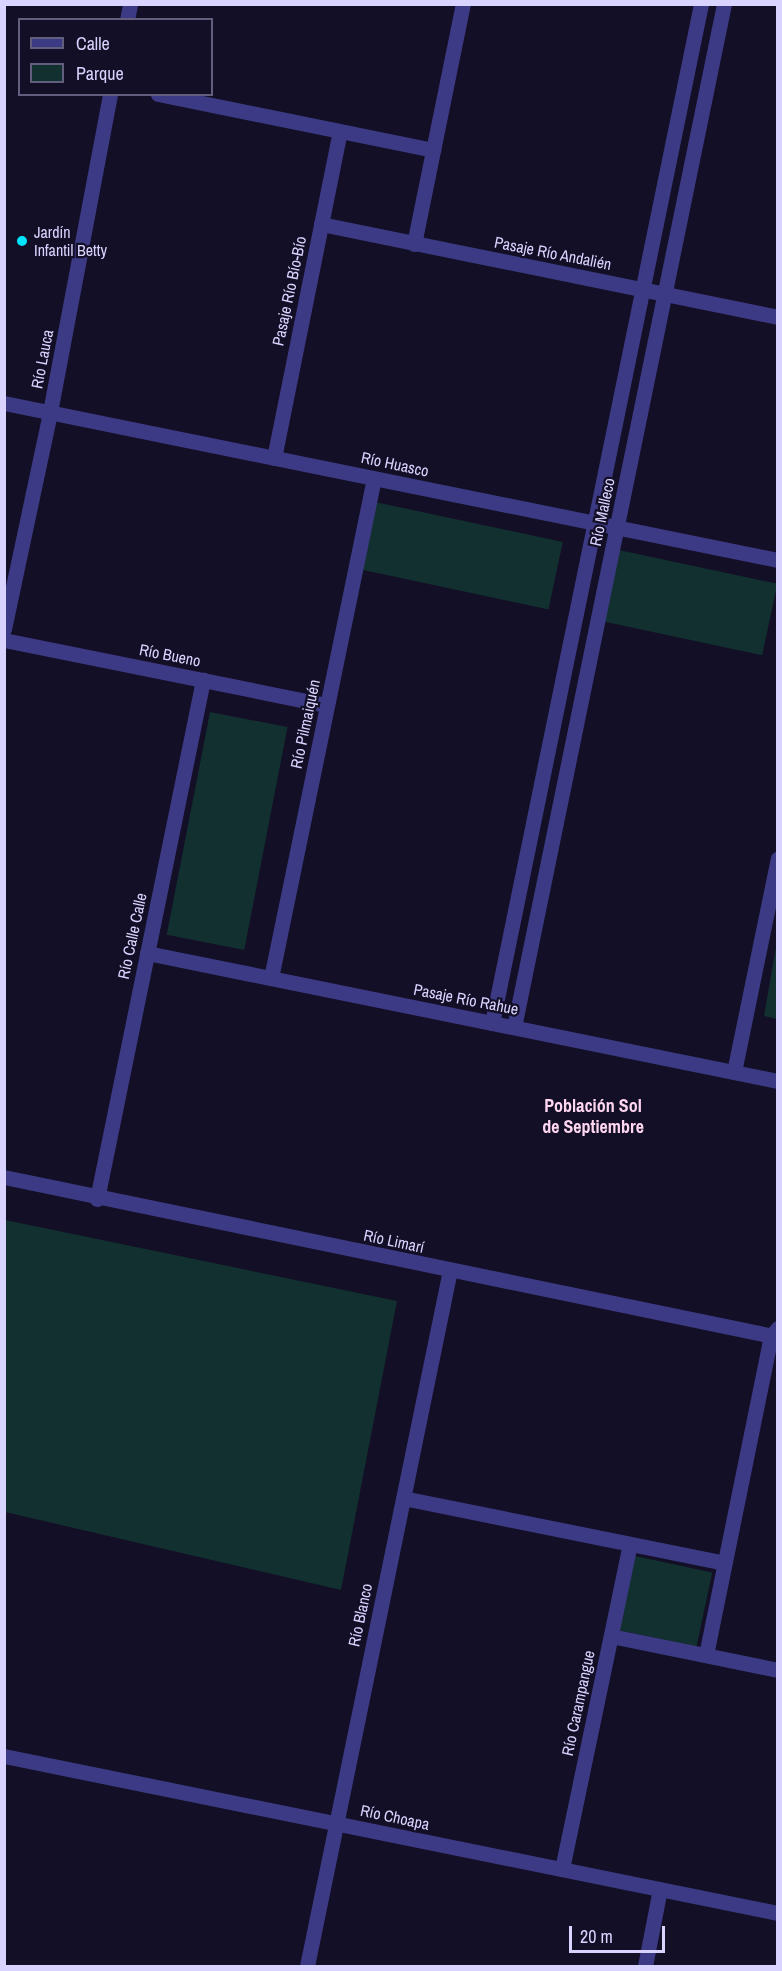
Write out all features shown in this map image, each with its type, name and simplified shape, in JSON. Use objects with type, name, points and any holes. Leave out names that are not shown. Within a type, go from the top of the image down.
[{"type":"street","points":[[414,244],[463,4]]},
{"type":"street","name":"Río Malleco","points":[[492,1023],[700,4]]},
{"type":"street","name":"Río Malleco","points":[[514,1027],[724,4]]},
{"type":"street","name":"Río Lauca","points":[[4,629],[50,412],[110,96]]},
{"type":"street","points":[[168,96],[433,150]]},
{"type":"street","name":"Pasaje Río Bío-Bío","points":[[274,458],[340,132]]},
{"type":"street","name":"Pasaje Río Andalién","points":[[321,224],[777,317]]},
{"type":"street","name":"Río Huasco","points":[[4,403],[777,560]]},
{"type":"street","name":"Río Pilmaiquén","points":[[271,978],[374,478]]},
{"type":"street","name":"Río Bueno","points":[[4,640],[327,705]]},
{"type":"street","name":"Río Calle Calle","points":[[97,1198],[203,680]]},
{"type":"street","points":[[734,1072],[777,858]]},
{"type":"street","name":"Pasaje Río Rahue","points":[[147,953],[777,1081]]},
{"type":"street","name":"Río Limarí","points":[[4,1177],[450,1270],[775,1334]]},
{"type":"street","name":"Río Blanco","points":[[307,1966],[450,1270]]},
{"type":"street","points":[[706,1655],[775,1334]]},
{"type":"street","points":[[403,1498],[725,1563]]},
{"type":"street","name":"Río Carampangue","points":[[562,1869],[630,1544]]},
{"type":"street","points":[[610,1636],[777,1670]]},
{"type":"street","name":"Río Choapa","points":[[4,1756],[777,1913]]},
{"type":"street","points":[[645,1966],[660,1889]]},
{"type":"green space","points":[[375,502],[563,542],[548,609],[361,569]]},
{"type":"green space","points":[[614,549],[777,584],[762,655],[599,620]]},
{"type":"green space","points":[[210,712],[288,727],[244,950],[167,935]]},
{"type":"green space","points":[[777,941],[778,1019],[764,1016]]},
{"type":"green space","points":[[5,1220],[397,1301],[341,1590],[5,1512]]},
{"type":"green space","points":[[635,1556],[712,1572],[696,1647],[619,1630]]},
{"type":"place","name":"Jardín Infantil Betty","points":[[22,241]]},
{"type":"district","name":"Población Sol de Septiembre","points":[[593,1117]]}]
